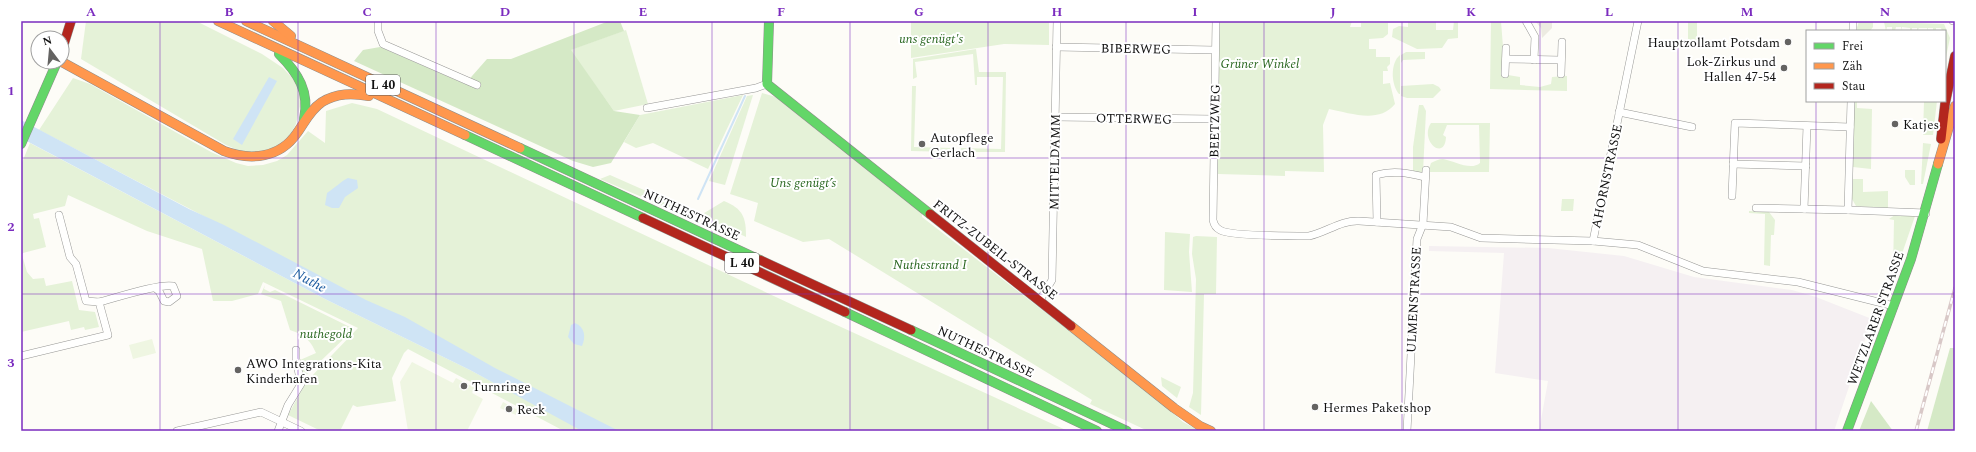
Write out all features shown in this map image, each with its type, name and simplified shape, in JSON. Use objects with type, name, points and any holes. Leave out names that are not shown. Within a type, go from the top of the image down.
[{"type":"main road","name":"NUTHESTRASSE","points":[[218,21],[743,264],[1097,431]]},
{"type":"main road","name":"NUTHESTRASSE","points":[[246,21],[1127,431]]},
{"type":"main road","points":[[273,21],[279,28],[321,56]]},
{"type":"main road","points":[[767,84],[768,21]]},
{"type":"main road","points":[[269,45],[290,64],[302,80],[306,100],[303,122]]},
{"type":"main road","name":"WETZLARER STRASSE","points":[[1946,99],[1955,56]]},
{"type":"main road","points":[[70,66],[224,151],[236,156],[257,157],[278,150],[290,141],[316,106],[334,96],[354,93],[385,98]]},
{"type":"main road","points":[[21,144],[53,70]]},
{"type":"main road","name":"FRITZ-ZUBEIL-STRASSE","points":[[767,84],[1184,416],[1211,431]]},
{"type":"main road","name":"WETZLARER STRASSE","points":[[1939,159],[1945,102]]},
{"type":"main road","name":"WETZLARER STRASSE","points":[[1847,431],[1894,306],[1926,213],[1939,159],[1955,106]]},
{"type":"street","points":[[378,21],[378,31],[383,44],[476,85]]},
{"type":"street","name":"MITTELDAMM","points":[[1040,300],[1052,280],[1057,21]]},
{"type":"street","name":"BEETZWEG","points":[[1216,21],[1213,220],[1218,229],[1225,232],[1296,236],[1319,234],[1345,222],[1377,222]]},
{"type":"street","points":[[1526,21],[1535,37],[1534,60]]},
{"type":"street","name":"AHORNSTRASSE","points":[[1593,241],[1638,21]]},
{"type":"street","points":[[1561,74],[1562,42]]},
{"type":"street","name":"BIBERWEG","points":[[1056,47],[1216,50]]},
{"type":"street","points":[[1505,74],[1506,48]]},
{"type":"street","points":[[1506,59],[1561,60]]},
{"type":"street","points":[[647,108],[756,88],[767,84]]},
{"type":"street","points":[[1848,210],[1851,102]]},
{"type":"street","name":"AHORNSTRASSE","points":[[1619,112],[1692,127]]},
{"type":"street","name":"OTTERWEG","points":[[1055,117],[1214,119]]},
{"type":"street","points":[[1732,196],[1735,123],[1850,127]]},
{"type":"street","points":[[1804,209],[1807,126]]},
{"type":"street","points":[[1734,164],[1806,166]]},
{"type":"street","name":"ULMENSTRASSE","points":[[1377,222],[1376,175],[1387,172],[1425,173],[1422,224],[1417,239],[1407,431]]},
{"type":"street","points":[[1756,208],[1926,213]]},
{"type":"street","points":[[60,215],[70,257],[76,264],[86,301],[99,302],[155,288]]},
{"type":"street","points":[[1377,222],[1451,226],[1481,238],[1593,241],[1643,246],[1703,271],[1798,282],[1894,306]]},
{"type":"street","points":[[21,356],[108,335],[99,302]]},
{"type":"street","points":[[278,431],[301,384],[296,359],[296,350]]},
{"type":"street","points":[[177,431],[261,412],[301,431]]},
{"type":"shaded area","points":[[1535,21],[1552,21],[1552,28],[1542,38],[1541,28]]},
{"type":"shaded area","points":[[1429,246],[1548,248],[1624,256],[1694,277],[1792,290],[1816,297],[1872,319],[1834,431],[1539,431],[1548,381],[1495,373],[1504,253],[1429,251]]},
{"type":"green space","points":[[86,21],[196,21],[262,54],[283,68],[296,82],[301,102],[296,124],[290,135],[273,149],[245,153],[226,145],[81,59]]},
{"type":"green space","points":[[609,21],[620,21],[624,31],[571,50],[614,111],[640,115],[611,163],[593,167],[573,161],[354,61],[363,50],[380,47],[465,84],[487,59],[511,59]]},
{"type":"green space","name":"uns genügt's","points":[[911,21],[1049,21],[1049,45],[1004,44],[911,58]]},
{"type":"green space","name":"Grüner Winkel","points":[[1219,21],[1352,21],[1350,27],[1361,27],[1361,23],[1388,23],[1388,34],[1383,38],[1369,39],[1369,49],[1376,49],[1376,57],[1390,57],[1390,64],[1387,67],[1388,71],[1383,71],[1383,84],[1390,83],[1395,104],[1381,114],[1364,116],[1329,109],[1323,125],[1324,172],[1285,171],[1285,176],[1218,174]]},
{"type":"green space","points":[[1408,21],[1436,21],[1436,30],[1453,30],[1454,21],[1458,21],[1458,38],[1448,39],[1442,48],[1417,49],[1392,37],[1393,29],[1399,26],[1408,27]]},
{"type":"green space","points":[[1491,21],[1501,21],[1503,47],[1502,74],[1520,77],[1520,85],[1540,87],[1551,84],[1552,77],[1567,76],[1567,91],[1490,89]]},
{"type":"green space","points":[[1688,21],[1697,21],[1697,45],[1688,46]]},
{"type":"green space","points":[[1859,21],[1873,21],[1873,27],[1871,30],[1856,30]]},
{"type":"green space","points":[[1884,22],[1944,24],[1950,38],[1946,57],[1946,30],[1942,30],[1941,28],[1936,28],[1936,30],[1933,30],[1933,28],[1928,28],[1927,30],[1927,28],[1919,28],[1917,30],[1917,28],[1912,28],[1912,30],[1910,30],[1910,28],[1902,27],[1901,30],[1901,27],[1896,27],[1895,30],[1892,30],[1892,27],[1887,27],[1886,30]]},
{"type":"green space","points":[[626,30],[648,104],[614,111],[570,50]]},
{"type":"green space","points":[[976,49],[979,72],[1006,72],[1005,152],[960,152],[961,148],[1001,149],[1003,77],[977,77],[977,85],[975,85],[973,54],[915,62],[917,77],[913,79],[913,59]]},
{"type":"green space","points":[[1406,52],[1425,52],[1425,59],[1403,60],[1401,63],[1401,55]]},
{"type":"green space","points":[[1400,55],[1399,94],[1394,85],[1393,68],[1394,63]]},
{"type":"green space","points":[[73,78],[90,84],[211,152],[236,163],[248,166],[263,165],[277,161],[287,155],[308,131],[325,143],[326,111],[352,103],[377,109],[793,305],[1068,431],[614,431],[39,130]]},
{"type":"green space","points":[[1433,84],[1441,90],[1433,98],[1407,98],[1401,96],[1401,86]]},
{"type":"green space","points":[[912,86],[916,86],[914,147],[953,148],[953,152],[911,151]]},
{"type":"green space","points":[[762,93],[776,97],[922,212],[922,217],[1152,395],[1183,422],[1200,431],[1148,431],[1090,404],[1092,400],[829,239],[803,242],[754,221],[758,203],[730,194]]},
{"type":"green space","points":[[743,95],[708,169],[653,143],[636,148],[624,142],[640,115]]},
{"type":"green space","points":[[753,95],[725,185],[709,181],[747,96]]},
{"type":"green space","points":[[1854,102],[1857,102],[1857,108],[1872,109],[1871,169],[1853,167]]},
{"type":"green space","points":[[1924,102],[1937,102],[1933,135],[1923,135]]},
{"type":"green space","points":[[1419,105],[1423,105],[1426,111],[1423,172],[1413,172],[1413,147]]},
{"type":"green space","points":[[1431,123],[1490,123],[1489,172],[1428,172],[1431,163],[1440,159],[1467,166],[1480,163],[1479,125],[1447,125],[1443,135],[1446,137],[1445,144],[1442,148],[1438,148],[1430,142],[1428,136],[1428,130]]},
{"type":"green space","points":[[30,143],[325,299],[470,370],[585,431],[564,431],[408,349],[404,353],[392,378],[396,401],[357,407],[353,405],[340,431],[321,431],[288,415],[307,381],[358,328],[263,282],[258,294],[232,301],[213,301],[202,249],[147,231],[68,195],[65,206],[33,214],[34,219],[39,218],[46,247],[23,253],[22,255],[27,272],[33,279],[44,278],[46,286],[72,281],[79,310],[95,312],[99,327],[85,330],[84,327],[71,330],[69,321],[21,332],[21,165]]},
{"type":"green space","points":[[1923,143],[1931,144],[1923,184],[1921,184]]},
{"type":"green space","points":[[1905,170],[1915,170],[1915,185],[1910,185],[1905,177]]},
{"type":"green space","points":[[610,175],[671,202],[672,210],[600,179]]},
{"type":"green space","points":[[1853,179],[1863,179],[1863,192],[1888,191],[1888,208],[1856,206],[1852,199]]},
{"type":"green space","points":[[1562,199],[1574,199],[1573,211],[1561,211]]},
{"type":"green space","points":[[724,201],[735,207],[742,214],[745,224],[746,237],[701,215]]},
{"type":"green space","points":[[1749,211],[1769,212],[1775,220],[1774,235],[1771,235],[1770,266],[1764,265],[1765,214],[1749,213]]},
{"type":"green space","points":[[1895,215],[1915,216],[1895,274],[1893,272],[1894,220],[1889,219]]},
{"type":"green space","points":[[1165,232],[1190,234],[1189,252],[1192,292],[1164,290]]},
{"type":"green space","points":[[1193,237],[1217,237],[1216,294],[1204,294],[1201,415],[1189,407],[1193,393],[1196,279],[1192,254]]},
{"type":"green space","name":"nuthegold","points":[[265,285],[264,289],[270,292],[275,290],[354,329],[304,377],[300,360],[316,353],[306,338],[290,330],[281,301],[261,294]]},
{"type":"green space","points":[[152,339],[156,353],[133,359],[129,345]]},
{"type":"green space","points":[[1950,348],[1955,348],[1955,431],[1927,431]]},
{"type":"green space","points":[[412,362],[453,383],[456,378],[475,388],[472,393],[483,399],[467,431],[408,431],[400,382]]},
{"type":"green space","points":[[1161,377],[1181,387],[1177,398],[1162,386]]},
{"type":"green space","points":[[1871,401],[1893,431],[1859,431]]},
{"type":"green space","name":"Reck","points":[[503,402],[518,410],[516,415],[500,408]]},
{"type":"water","points":[[269,77],[277,81],[242,145],[233,139]]},
{"type":"water","name":"Nuthe","points":[[21,120],[366,300],[405,317],[495,368],[619,431],[582,431],[470,370],[325,299],[21,138]]},
{"type":"water","points":[[348,178],[357,180],[358,188],[345,197],[339,208],[332,208],[325,205],[327,193]]},
{"type":"water","points":[[575,323],[581,327],[584,333],[582,346],[574,344],[568,337],[571,325]]},
{"type":"waterway","points":[[698,199],[745,96]]},
{"type":"railway","points":[[1916,431],[1955,288]]},
{"type":"traffic: fast","points":[[769,21],[767,84],[930,214]]},
{"type":"traffic: fast","points":[[279,54],[292,68],[301,84],[305,100],[304,119]]},
{"type":"traffic: fast","points":[[21,144],[53,70]]},
{"type":"traffic: fast","points":[[465,135],[643,218]]},
{"type":"traffic: fast","points":[[520,148],[760,260]]},
{"type":"traffic: fast","points":[[1847,431],[1911,259],[1938,164]]},
{"type":"traffic: fast","points":[[845,312],[1097,431]]},
{"type":"traffic: fast","points":[[911,330],[1127,431]]},
{"type":"traffic: slow","points":[[218,21],[465,135]]},
{"type":"traffic: slow","points":[[246,21],[520,148]]},
{"type":"traffic: slow","points":[[273,21],[291,36]]},
{"type":"traffic: slow","points":[[70,66],[224,151],[244,156],[264,155],[282,148],[297,133],[314,109],[328,99],[345,94],[369,96]]},
{"type":"traffic: slow","points":[[1938,164],[1955,106]]},
{"type":"traffic: slow","points":[[1071,326],[1174,408],[1200,426],[1211,431]]},
{"type":"traffic: jam","points":[[68,30],[71,21]]},
{"type":"traffic: jam","points":[[1946,99],[1955,56]]},
{"type":"traffic: jam","points":[[1941,139],[1945,102]]},
{"type":"traffic: jam","points":[[930,214],[1071,326]]},
{"type":"traffic: jam","points":[[643,218],[845,312]]},
{"type":"traffic: jam","points":[[760,260],[911,330]]},
{"type":"place","name":"Hauptzollamt Potsdam","points":[[1788,42]]},
{"type":"place","name":"Lok-Zirkus und Hallen 47-54","points":[[1784,68]]},
{"type":"place","name":"Katjes","points":[[1895,124]]},
{"type":"place","name":"Autopflege Gerlach","points":[[922,144]]},
{"type":"place","name":"AWO Integrations-Kita Kinderhafen","points":[[238,370]]},
{"type":"place","name":"Turnringe","points":[[464,386]]},
{"type":"place","name":"Hermes Paketshop","points":[[1315,407]]},
{"type":"place","name":"Reck","points":[[509,409]]},
{"type":"park label","name":"Uns genügt’s","points":[[803,182]]},
{"type":"park label","name":"Nuthestrand I","points":[[930,264]]}]
